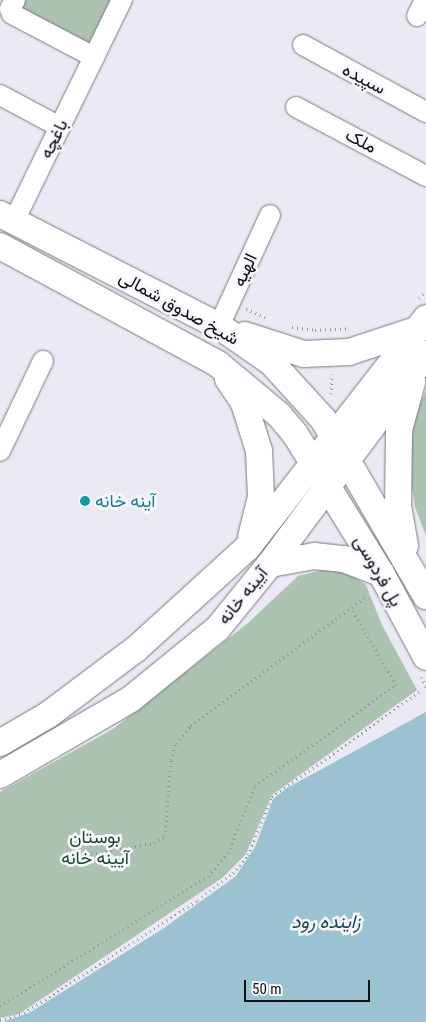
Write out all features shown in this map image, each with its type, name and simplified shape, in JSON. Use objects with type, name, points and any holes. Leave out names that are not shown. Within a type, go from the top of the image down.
[{"type":"main road","name":"شیخ صدوق شمالی","points":[[7,217],[219,326],[282,373],[305,396],[348,460]]},
{"type":"main road","name":"شیخ صدوق شمالی","points":[[0,246],[218,364],[279,415],[313,462],[327,486]]},
{"type":"main road","points":[[219,326],[304,354],[349,352],[418,318]]},
{"type":"main road","name":"آیینه خانه","points":[[0,743],[48,715],[123,659],[248,547],[334,437],[418,318]]},
{"type":"main road","points":[[409,564],[398,505],[399,430],[422,359]]},
{"type":"main road","name":"آیینه خانه","points":[[0,775],[131,698],[218,628],[270,564],[422,359]]},
{"type":"main road","points":[[218,364],[244,403],[259,451],[261,497],[248,547]]},
{"type":"main road","name":"پل فردوسی","points":[[348,460],[426,596]]},
{"type":"main road","name":"پل فردوسی","points":[[327,486],[381,573],[426,657]]},
{"type":"main road","points":[[270,564],[314,556],[344,559],[381,573]]},
{"type":"main road","points":[[123,659],[141,667],[147,686]]},
{"type":"street","points":[[15,0],[10,9],[12,14],[94,57]]},
{"type":"street","name":"باغچه","points":[[7,217],[60,127],[122,0]]},
{"type":"street","name":"سپیده","points":[[302,45],[426,112]]},
{"type":"street","points":[[0,94],[60,127]]},
{"type":"street","name":"ملک","points":[[296,107],[426,176]]},
{"type":"street","name":"الهیه","points":[[219,326],[270,215]]},
{"type":"street","points":[[0,451],[43,361]]},
{"type":"path","points":[[418,318],[426,292]]},
{"type":"path","points":[[230,302],[269,319]]},
{"type":"path","points":[[284,324],[315,330],[356,327]]},
{"type":"path","points":[[76,856],[154,843],[165,836],[171,760],[176,743],[191,726],[367,596]]},
{"type":"path","points":[[0,1006],[208,876],[228,853],[255,786],[396,685],[351,608]]},
{"type":"path","points":[[0,1020],[24,1013],[198,900],[233,873],[248,855],[272,797],[422,690]]},
{"type":"green space","points":[[23,0],[117,0],[92,51],[17,12]]},
{"type":"green space","points":[[426,390],[426,536],[415,507],[409,469],[414,418]]},
{"type":"green space","name":"بوستان آیینه خانه","points":[[326,569],[347,572],[366,585],[382,625],[417,690],[272,795],[246,854],[222,878],[19,1014],[0,1018],[0,792],[113,729],[248,623],[298,576]]},
{"type":"water","name":"زاینده رود","points":[[426,712],[426,1022],[2,1022],[29,1013],[164,928],[236,876],[255,847],[273,799],[287,788]]},
{"type":"place","name":"آینه خانه","points":[[85,501]]}]
